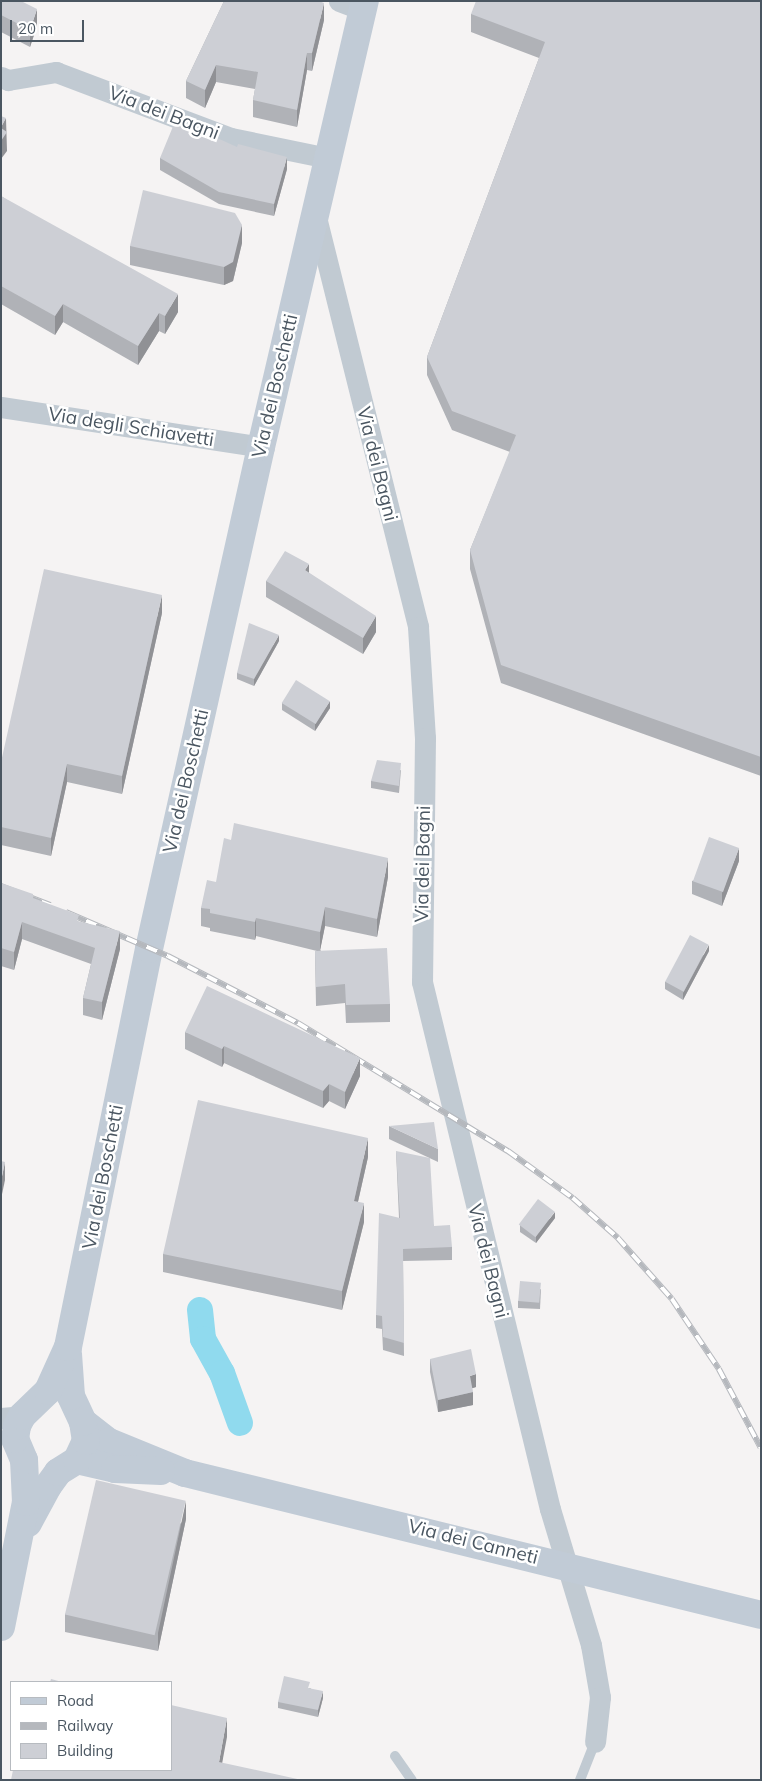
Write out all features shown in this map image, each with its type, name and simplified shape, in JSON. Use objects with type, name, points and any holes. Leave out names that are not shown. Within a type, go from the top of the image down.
[{"type":"street","name":"Via dei Bagni","points":[[355,4],[316,217],[418,627],[425,738],[422,982],[550,1509],[591,1645],[600,1697],[595,1742]]},
{"type":"street","name":"Via dei Bagni","points":[[1,77],[8,80],[56,72],[231,138],[328,158]]},
{"type":"street","name":"Via dei Boschetti","points":[[1,1627],[26,1502],[15,1450],[20,1413],[52,1384],[68,1347],[149,949],[261,447],[316,217]]},
{"type":"street","name":"Via degli Schiavetti","points":[[1,407],[261,447]]},
{"type":"street","name":"Via dei Boschetti","points":[[19,1543],[37,1504],[86,1441],[80,1417],[71,1396],[68,1347]]},
{"type":"street","points":[[20,1413],[57,1402],[80,1417]]},
{"type":"street","name":"Via dei Canneti","points":[[80,1417],[110,1442],[185,1473],[568,1565],[761,1615]]},
{"type":"street","points":[[15,1450],[34,1468],[67,1466]]},
{"type":"street","name":"Via dei Canneti","points":[[67,1466],[185,1473]]},
{"type":"lane","points":[[580,1780],[595,1742]]},
{"type":"lane","points":[[394,1756],[412,1780]]},
{"type":"building","points":[[1,1],[21,1],[37,9],[30,30],[1,15]]},
{"type":"building","points":[[224,1],[319,1],[324,3],[312,53],[307,53],[297,110],[253,100],[258,72],[216,65],[205,90],[186,81]]},
{"type":"building","points":[[476,1],[761,1],[761,757],[501,665],[470,550],[516,435],[452,411],[427,357],[545,42],[471,14]]},
{"type":"building","points":[[1,116],[6,118],[1,127]]},
{"type":"building","points":[[184,123],[237,147],[238,144],[287,157],[274,204],[219,192],[160,158],[174,124],[182,127]]},
{"type":"building","points":[[1,128],[7,132],[1,141]]},
{"type":"building","points":[[143,190],[235,213],[242,225],[233,262],[224,267],[130,246]]},
{"type":"building","points":[[1,196],[178,294],[165,316],[159,313],[138,346],[63,304],[55,316],[1,286]]},
{"type":"building","points":[[285,551],[309,564],[305,570],[376,616],[363,638],[266,581]]},
{"type":"building","points":[[44,569],[162,595],[122,776],[67,764],[51,838],[1,827],[1,762]]},
{"type":"building","points":[[249,623],[279,635],[254,679],[237,673]]},
{"type":"building","points":[[296,680],[330,701],[316,724],[282,703]]},
{"type":"building","points":[[377,760],[401,763],[399,786],[371,781]]},
{"type":"building","points":[[234,823],[388,858],[377,919],[325,907],[320,932],[256,918],[255,922],[210,913],[210,909],[201,908],[207,880],[216,882],[224,838],[231,840]]},
{"type":"building","points":[[709,837],[739,848],[723,892],[693,881]]},
{"type":"building","points":[[1,883],[33,894],[33,898],[79,915],[77,921],[120,931],[102,1002],[83,998],[95,948],[22,922],[14,952],[1,948]]},
{"type":"building","points":[[690,935],[709,945],[684,992],[665,982]]},
{"type":"building","points":[[387,948],[390,1004],[346,1005],[345,984],[316,987],[315,951]]},
{"type":"building","points":[[207,986],[360,1058],[345,1092],[329,1084],[323,1091],[224,1046],[222,1049],[185,1032]]},
{"type":"building","points":[[198,1100],[368,1138],[354,1201],[364,1203],[342,1291],[163,1254]]},
{"type":"building","points":[[434,1122],[438,1149],[389,1126]]},
{"type":"building","points":[[396,1151],[430,1158],[434,1226],[450,1225],[452,1247],[403,1249],[404,1343],[383,1337],[382,1316],[376,1315],[379,1213],[400,1218]]},
{"type":"building","points":[[1,1161],[5,1162],[1,1181]]},
{"type":"building","points":[[538,1199],[555,1212],[536,1237],[519,1225]]},
{"type":"building","points":[[520,1281],[541,1283],[539,1303],[518,1301]]},
{"type":"building","points":[[471,1349],[476,1374],[470,1376],[473,1392],[438,1400],[430,1359]]},
{"type":"building","points":[[96,1480],[186,1501],[155,1635],[65,1614]]},
{"type":"building","points":[[284,1676],[310,1682],[308,1688],[323,1691],[318,1710],[278,1702]]},
{"type":"building","points":[[172,1705],[227,1718],[219,1762],[302,1780],[11,1780],[13,1771],[172,1771]]},
{"type":"waterway","points":[[200,1310],[203,1339],[222,1373],[240,1423]]},
{"type":"railway","points":[[1,886],[50,905]]},
{"type":"railway","points":[[66,912],[168,956],[298,1023],[508,1151],[573,1198],[618,1238],[672,1299],[719,1369],[761,1448]]}]
